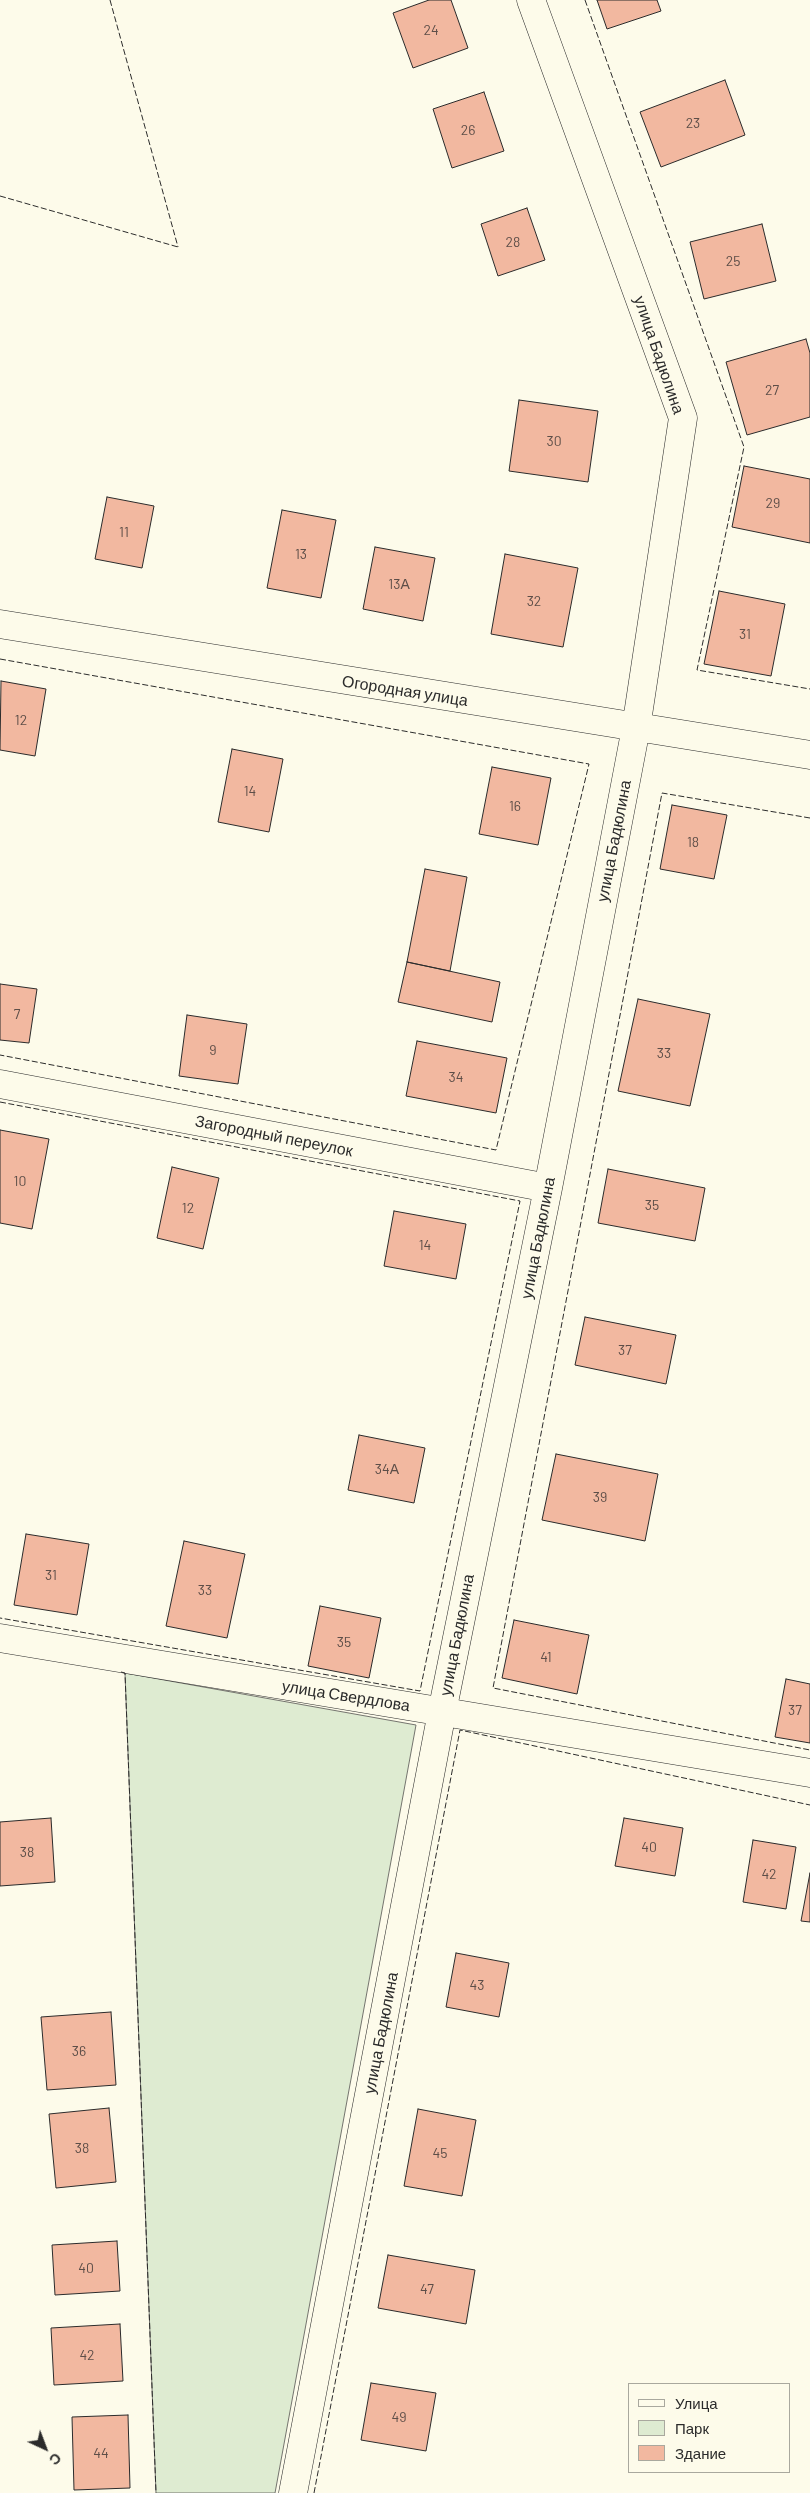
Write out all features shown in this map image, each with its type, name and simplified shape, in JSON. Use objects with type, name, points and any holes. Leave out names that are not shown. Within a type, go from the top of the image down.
[{"type":"street","name":"улица Бадюлина","points":[[293,2493],[442,1712],[548,1188],[636,728],[683,418],[531,0]]},
{"type":"street","name":"Огородная улица","points":[[0,624],[810,755]]},
{"type":"street","name":"Загородный переулок","points":[[0,1084],[548,1188]]},
{"type":"street","name":"улица Свердлова","points":[[0,1638],[810,1773]]},
{"type":"green space","points":[[125,1673],[416,1725],[275,2493],[156,2493]]},
{"type":"building","points":[[429,0],[451,0],[468,48],[413,68],[393,13]]},
{"type":"building","points":[[597,0],[657,0],[661,11],[607,29]]},
{"type":"building","points":[[725,80],[745,135],[661,167],[640,112]]},
{"type":"building","points":[[484,92],[504,151],[452,168],[433,109]]},
{"type":"building","points":[[527,208],[545,260],[498,276],[481,224]]},
{"type":"building","points":[[762,224],[776,281],[704,299],[690,242]]},
{"type":"building","points":[[806,339],[810,353],[810,417],[747,435],[726,362]]},
{"type":"building","points":[[519,400],[598,411],[588,482],[509,471]]},
{"type":"building","points":[[744,466],[810,479],[810,543],[732,527]]},
{"type":"building","points":[[107,497],[154,506],[142,568],[95,559]]},
{"type":"building","points":[[282,510],[336,520],[321,598],[267,588]]},
{"type":"building","points":[[375,547],[435,558],[423,621],[363,609]]},
{"type":"building","points":[[505,554],[578,568],[563,647],[491,634]]},
{"type":"building","points":[[719,591],[785,604],[771,676],[704,664]]},
{"type":"building","points":[[1,681],[46,689],[35,756],[0,750]]},
{"type":"building","points":[[232,749],[283,759],[269,832],[218,822]]},
{"type":"building","points":[[492,767],[551,778],[538,845],[479,834]]},
{"type":"building","points":[[672,805],[727,815],[714,879],[660,869]]},
{"type":"building","points":[[425,869],[467,877],[450,971],[407,962]]},
{"type":"building","points":[[407,962],[500,982],[492,1022],[398,1002]]},
{"type":"building","points":[[0,984],[37,989],[29,1043],[0,1040]]},
{"type":"building","points":[[638,999],[710,1014],[690,1106],[618,1091]]},
{"type":"building","points":[[187,1015],[247,1024],[238,1084],[179,1076]]},
{"type":"building","points":[[417,1041],[507,1058],[496,1113],[406,1096]]},
{"type":"building","points":[[0,1130],[49,1139],[32,1229],[0,1223]]},
{"type":"building","points":[[172,1167],[219,1178],[203,1249],[157,1238]]},
{"type":"building","points":[[608,1169],[705,1188],[695,1241],[598,1223]]},
{"type":"building","points":[[394,1211],[466,1224],[456,1279],[384,1266]]},
{"type":"building","points":[[585,1317],[676,1335],[666,1384],[575,1365]]},
{"type":"building","points":[[359,1435],[425,1448],[414,1503],[348,1490]]},
{"type":"building","points":[[556,1454],[658,1474],[645,1541],[542,1520]]},
{"type":"building","points":[[26,1534],[89,1544],[77,1615],[14,1605]]},
{"type":"building","points":[[184,1541],[245,1554],[227,1638],[166,1626]]},
{"type":"building","points":[[320,1606],[381,1618],[369,1678],[308,1666]]},
{"type":"building","points":[[514,1620],[589,1635],[577,1694],[502,1678]]},
{"type":"building","points":[[786,1679],[810,1684],[810,1743],[775,1737]]},
{"type":"building","points":[[51,1818],[55,1882],[0,1886],[0,1822]]},
{"type":"building","points":[[624,1818],[683,1828],[675,1876],[615,1866]]},
{"type":"building","points":[[753,1840],[796,1847],[786,1909],[743,1902]]},
{"type":"building","points":[[810,1873],[810,1922],[801,1921]]},
{"type":"building","points":[[456,1953],[509,1963],[499,2017],[446,2007]]},
{"type":"building","points":[[111,2012],[116,2085],[47,2090],[41,2017]]},
{"type":"building","points":[[109,2108],[116,2182],[56,2188],[49,2114]]},
{"type":"building","points":[[418,2109],[476,2120],[462,2196],[404,2186]]},
{"type":"building","points":[[117,2241],[120,2291],[55,2295],[52,2245]]},
{"type":"building","points":[[388,2255],[475,2270],[466,2324],[378,2308]]},
{"type":"building","points":[[120,2324],[123,2381],[54,2385],[51,2328]]},
{"type":"building","points":[[371,2383],[436,2393],[426,2451],[361,2440]]},
{"type":"building","points":[[128,2415],[130,2488],[74,2490],[72,2417]]},
{"type":"fence","points":[[110,0],[178,247]]},
{"type":"fence","points":[[585,0],[744,447],[697,670],[810,689]]},
{"type":"fence","points":[[0,196],[178,247]]},
{"type":"fence","points":[[0,659],[589,764],[496,1150],[0,1055]]},
{"type":"fence","points":[[810,818],[662,793],[493,1688],[810,1750]]},
{"type":"fence","points":[[0,1102],[520,1201],[420,1691],[0,1618]]},
{"type":"fence","points":[[121,1672],[125,1673],[156,2493]]},
{"type":"fence","points":[[314,2493],[460,1730],[810,1805]]}]
